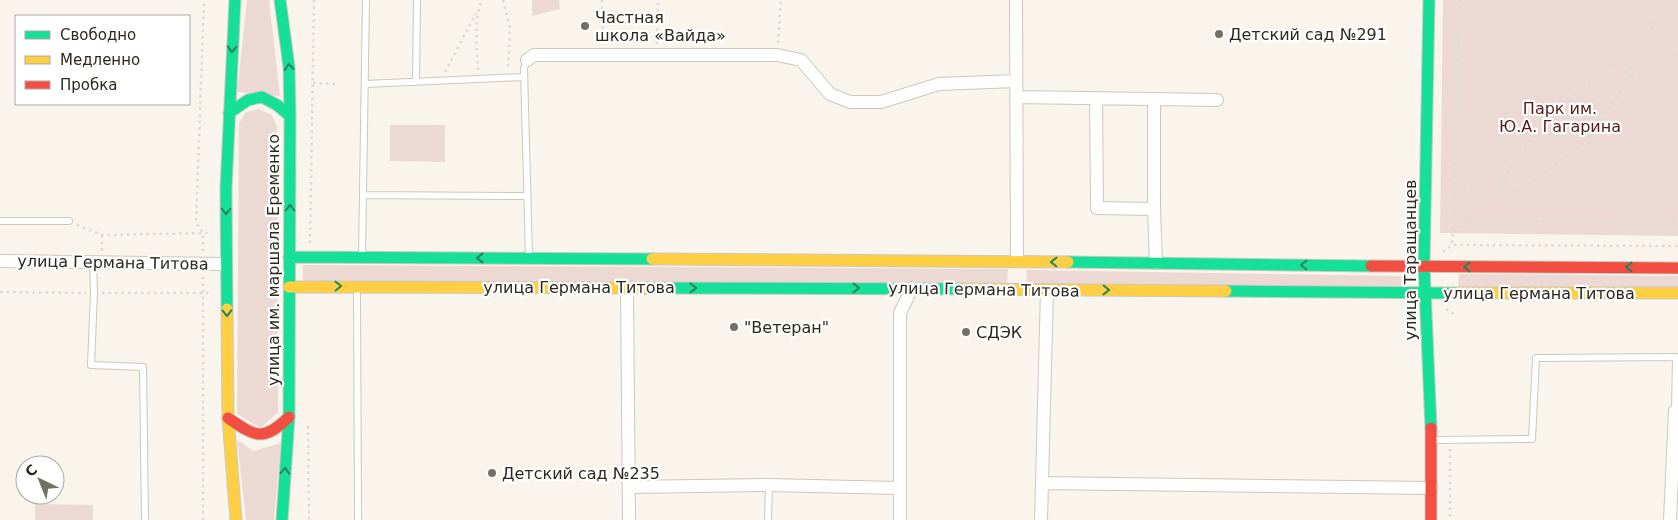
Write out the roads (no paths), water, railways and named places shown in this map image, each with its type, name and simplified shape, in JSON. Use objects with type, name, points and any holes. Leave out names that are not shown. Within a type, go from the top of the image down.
[{"type":"main road","points":[[235,0],[229,112],[226,294],[228,418],[236,520]]},
{"type":"main road","name":"улица им. маршала Еременко","points":[[280,0],[290,67],[289,417],[282,519]]},
{"type":"main road","name":"улица Таращанцев","points":[[1428,0],[1424,293],[1432,440],[1431,520]]},
{"type":"main road","points":[[229,112],[248,100],[262,97],[277,105],[290,116]]},
{"type":"main road","points":[[289,257],[362,258]]},
{"type":"main road","name":"улица Германа Титова","points":[[362,258],[529,258],[1021,272],[1047,290],[1678,293]]},
{"type":"main road","name":"улица Германа Титова","points":[[289,292],[357,286],[912,288],[1021,272],[1156,263],[1678,268]]},
{"type":"main road","points":[[228,418],[250,432],[263,436],[276,430],[289,417]]},
{"type":"street","points":[[1016,0],[1016,97],[1021,272]]},
{"type":"street","points":[[527,60],[534,55],[778,55],[801,60],[830,94],[850,102],[881,102],[939,84],[1016,81]]},
{"type":"street","points":[[1016,97],[1217,100]]},
{"type":"street","points":[[1096,99],[1096,208],[1154,209]]},
{"type":"street","points":[[1154,99],[1156,263]]},
{"type":"street","name":"улица Германа Титова","points":[[0,261],[226,264]]},
{"type":"street","points":[[627,288],[629,520]]},
{"type":"street","points":[[900,520],[900,313],[912,288]]},
{"type":"street","points":[[1041,520],[1047,290]]},
{"type":"street","points":[[1670,520],[1676,411]]},
{"type":"street","points":[[1042,483],[1431,488]]},
{"type":"street","points":[[629,487],[769,485],[899,488]]},
{"type":"lane","points":[[362,258],[366,0]]},
{"type":"lane","points":[[416,82],[417,0]]},
{"type":"lane","points":[[527,60],[524,68],[524,77],[529,258]]},
{"type":"lane","points":[[365,84],[524,77]]},
{"type":"lane","points":[[363,195],[528,196]]},
{"type":"lane","points":[[0,221],[69,221]]},
{"type":"lane","points":[[93,262],[94,293],[91,365],[143,366],[145,520]]},
{"type":"lane","points":[[357,286],[358,520]]},
{"type":"lane","points":[[1432,440],[1532,439],[1536,358],[1676,357],[1676,411]]},
{"type":"lane","points":[[768,520],[769,485]]},
{"type":"lane","points":[[228,520],[233,490]]},
{"type":"place","name":"Частная школа «Вайда»","points":[[585,26]]},
{"type":"place","name":"Детский сад №291","points":[[1219,34]]},
{"type":"place","name":"\"Ветеран\"","points":[[734,327]]},
{"type":"place","name":"СДЭК","points":[[966,332]]},
{"type":"place","name":"Детский сад №235","points":[[492,473]]},
{"type":"park label","name":"Парк им. Ю.А. Гагарина","points":[[1560,117]]}]
